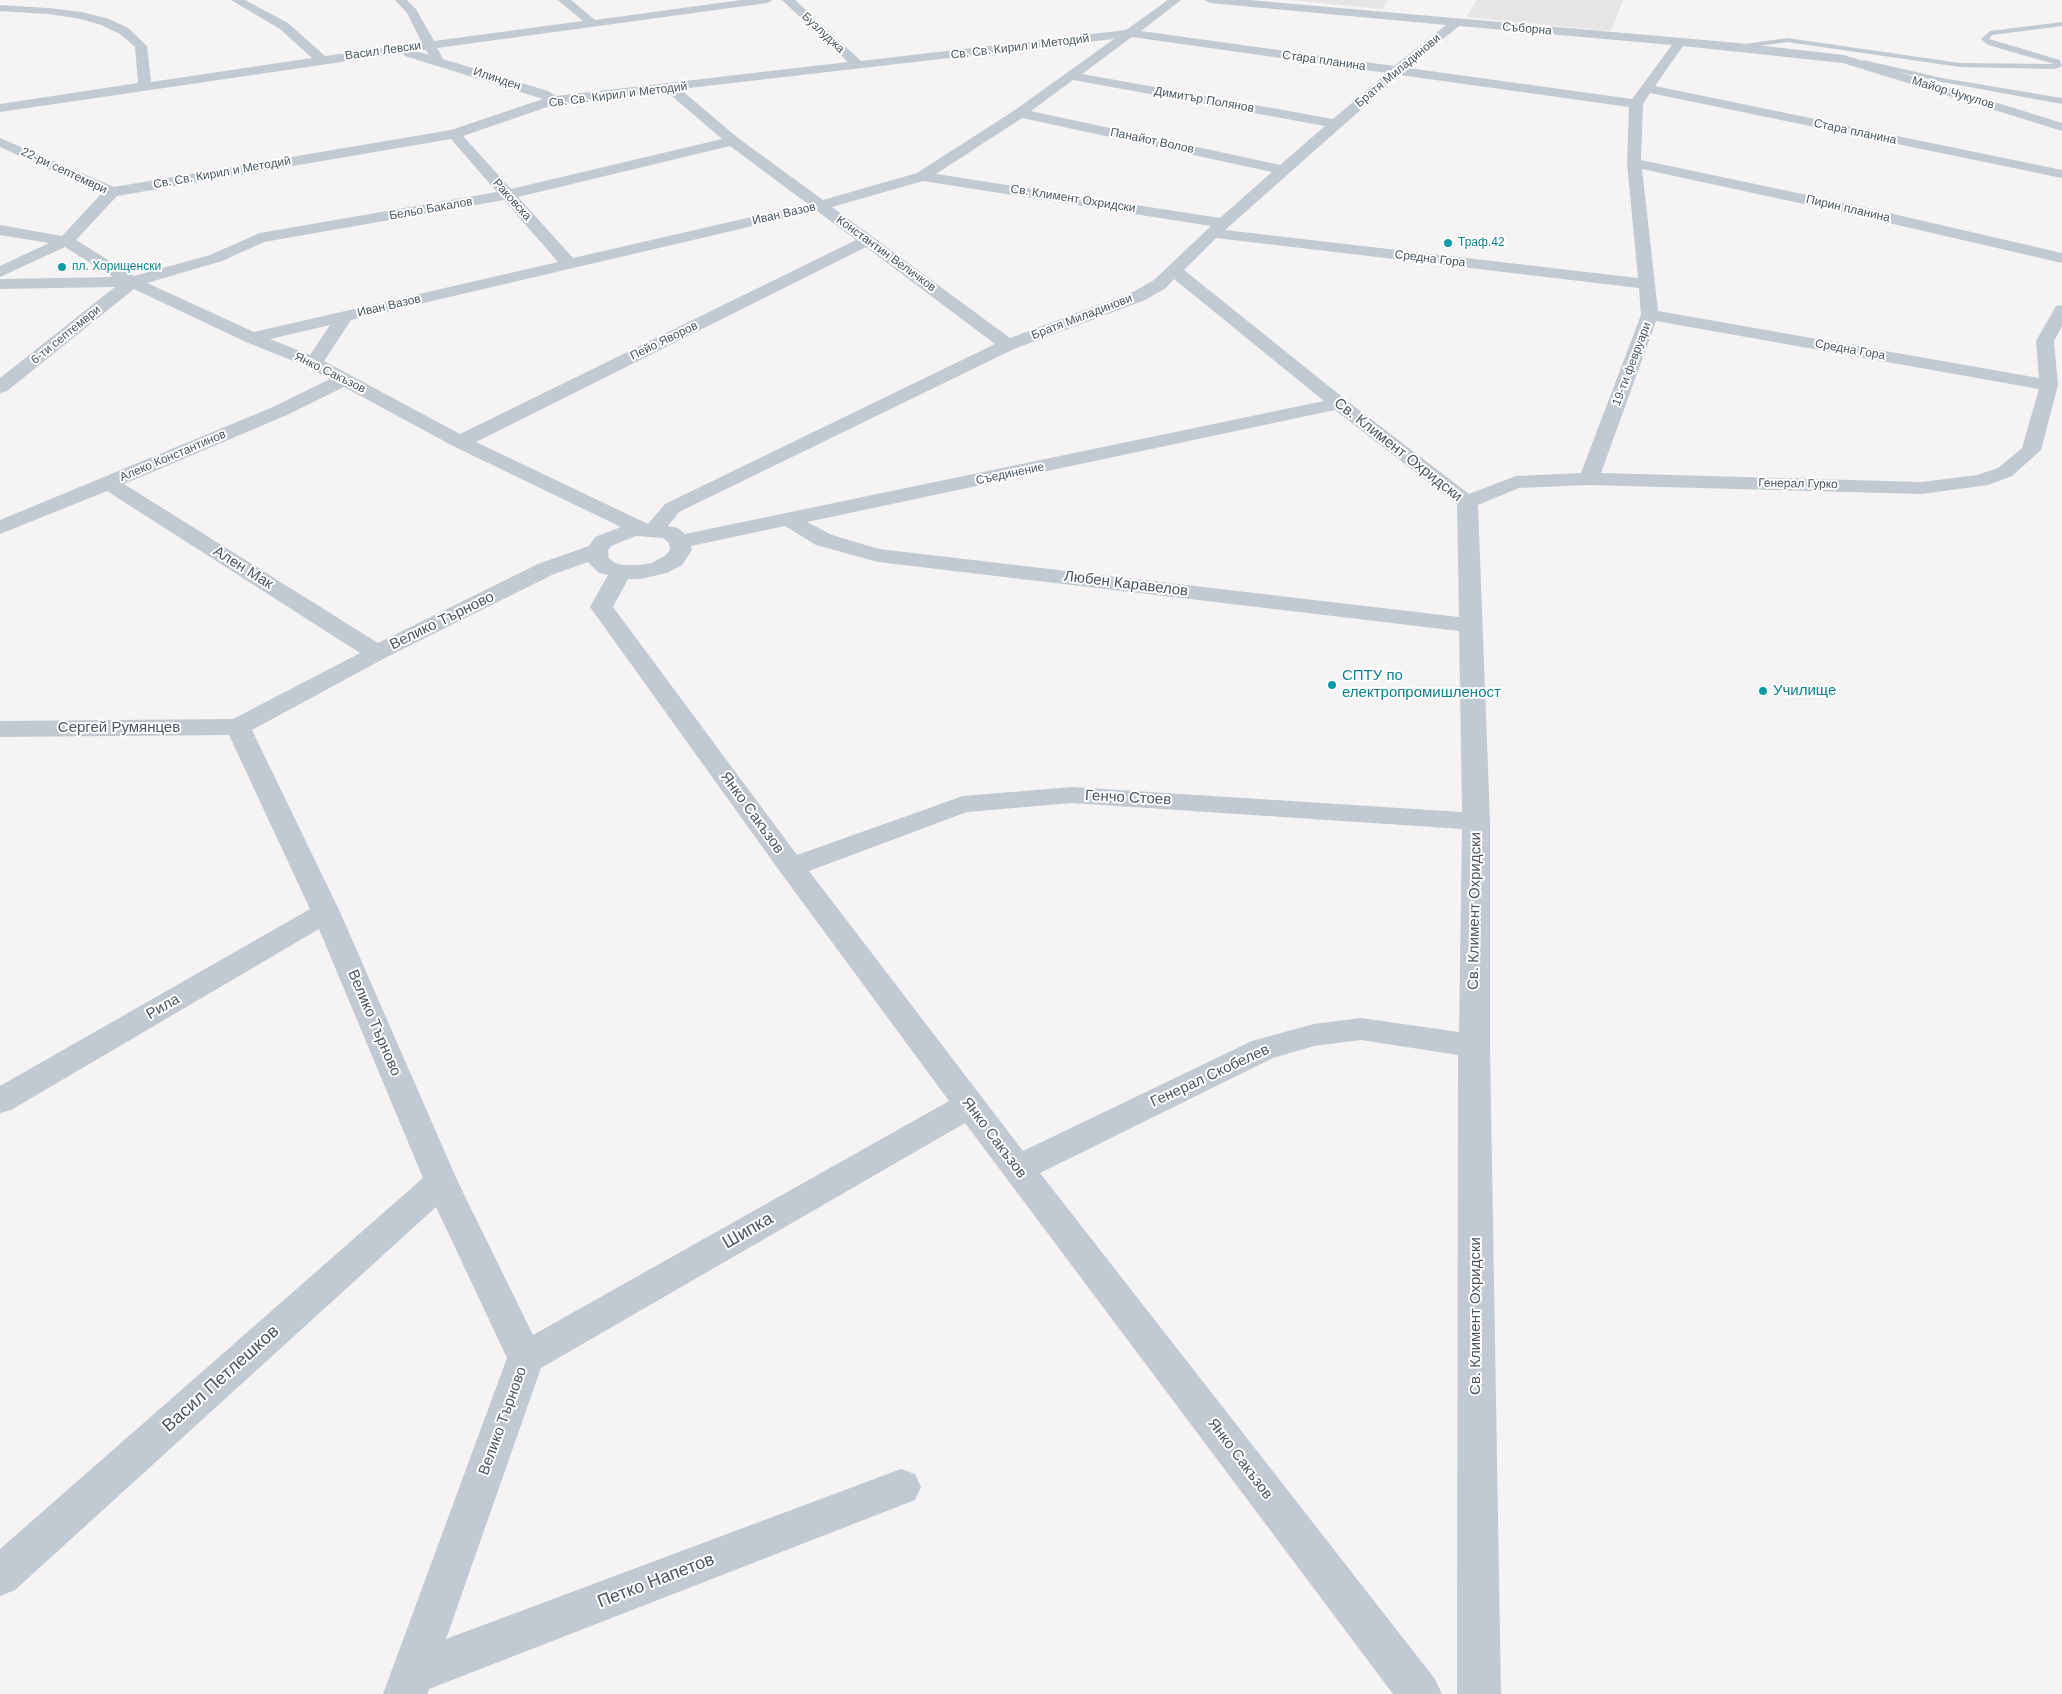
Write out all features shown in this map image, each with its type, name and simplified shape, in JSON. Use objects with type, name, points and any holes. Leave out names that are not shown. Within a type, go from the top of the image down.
[{"type":"street","points":[[237,0],[284,26],[322,60]]},
{"type":"street","points":[[401,0],[412,11],[438,60]]},
{"type":"street","points":[[564,0],[592,23]]},
{"type":"street","name":"Васил Левски","points":[[0,108],[322,60],[767,0]]},
{"type":"street","name":"Бузлуджа","points":[[788,0],[858,65]]},
{"type":"street","name":"Иван Вазов","points":[[252,338],[819,206],[922,176],[1072,76],[1175,0]]},
{"type":"street","name":"Съборна","points":[[1210,0],[1738,47],[1844,59]]},
{"type":"street","points":[[0,8],[48,11],[82,16],[105,22],[124,31],[141,46],[145,86]]},
{"type":"street","name":"Братя Миладинови","points":[[648,530],[672,508],[1008,345],[1139,296],[1160,284],[1217,228],[1456,22]]},
{"type":"street","name":"Св. Св. Кирил и Методий","points":[[112,192],[454,134],[554,100],[1131,34]]},
{"type":"street","name":"Стара планина","points":[[1131,34],[1636,104]]},
{"type":"street","points":[[1636,104],[1679,43]]},
{"type":"street","name":"Илинден","points":[[396,50],[438,60],[543,94],[554,100]]},
{"type":"street","name":"Майор Чукулов","points":[[1844,59],[2062,127]]},
{"type":"street","name":"Димитър Полянов","points":[[1072,76],[1336,124]]},
{"type":"street","name":"Константин Величков","points":[[670,88],[732,141],[1008,345]]},
{"type":"street","name":"Стара планина","points":[[1648,89],[2062,174]]},
{"type":"street","name":"19-ти февруари","points":[[1589,479],[1650,316],[1634,163],[1636,104]]},
{"type":"street","name":"Панайот Волов","points":[[1020,112],[1283,170]]},
{"type":"street","name":"Раковска","points":[[454,134],[570,265]]},
{"type":"street","name":"Бельо Бакалов","points":[[132,282],[216,258],[260,238],[507,195],[732,141]]},
{"type":"street","name":"22-ри септември","points":[[0,142],[112,192],[66,241],[0,272]]},
{"type":"street","name":"Пирин планина","points":[[1634,163],[1850,209],[2062,258]]},
{"type":"street","name":"Св. Климент Охридски","points":[[922,176],[1217,228]]},
{"type":"street","name":"Средна Гора","points":[[1217,228],[1647,284]]},
{"type":"street","points":[[0,230],[66,241],[132,282]]},
{"type":"street","name":"Пейо Яворов","points":[[460,442],[868,240]]},
{"type":"street","name":"Св. Климент Охридски","points":[[1173,270],[1339,404],[1467,502],[1476,822],[1474,1046],[1479,1694]]},
{"type":"street","name":"Янко Сакъзов","points":[[0,284],[132,282],[252,338],[314,363],[460,442],[648,530],[670,533],[680,542]]},
{"type":"street","name":"6-ти септември","points":[[0,387],[132,282]]},
{"type":"street","points":[[2049,385],[2045,341],[2062,310]]},
{"type":"street","name":"Средна Гора","points":[[1650,316],[2049,385]]},
{"type":"street","name":"Иван Вазов","points":[[314,363],[344,317]]},
{"type":"street","name":"Алеко Константинов","points":[[0,528],[280,411],[344,379]]},
{"type":"street","name":"Генерал Гурко","points":[[1589,479],[1922,488],[1981,481],[2005,472],[2031,450],[2049,385]]},
{"type":"street","name":"Съединение","points":[[680,542],[1339,404]]},
{"type":"street","points":[[1467,502],[1516,482],[1589,479]]},
{"type":"street","name":"Ален Мак","points":[[109,483],[377,653]]},
{"type":"street","name":"Любен Каравелов","points":[[789,520],[824,540],[878,555],[1469,625]]},
{"type":"street","name":"Велико Търново","points":[[408,1684],[526,1358],[441,1182],[326,912],[238,727],[377,653],[546,569],[597,551],[603,542],[617,535],[648,530]]},
{"type":"street","points":[[597,551],[598,560],[607,568],[621,572],[640,572],[659,568],[674,560],[681,550],[680,542]]},
{"type":"street","name":"Янко Сакъзов","points":[[621,572],[601,607],[791,867],[1018,1169],[1420,1694]]},
{"type":"street","name":"Сергей Румянцев","points":[[0,729],[238,727]]},
{"type":"street","name":"Генчо Стоев","points":[[791,867],[963,804],[1072,795],[1216,803],[1476,822]]},
{"type":"street","name":"Рила","points":[[0,1101],[326,912]]},
{"type":"street","name":"Генерал Скобелев","points":[[1018,1169],[1263,1049],[1314,1035],[1361,1030],[1474,1046]]},
{"type":"street","name":"Шипка","points":[[526,1358],[970,1105]]},
{"type":"street","name":"Васил Петлешков","points":[[0,1576],[441,1182]]},
{"type":"street","name":"Петко Напетов","points":[[408,1684],[901,1487]]},
{"type":"lane","points":[[1738,47],[1787,40],[1960,66],[2027,65],[2055,67],[2059,65],[2057,62],[1991,43],[1985,39],[1990,33],[2062,24]]},
{"type":"lane","points":[[1844,59],[1880,65],[1942,80],[2062,101]]},
{"type":"shaded area","points":[[1289,0],[1388,0],[1382,9]]},
{"type":"shaded area","points":[[1477,0],[1623,0],[1611,31],[1466,17]]},
{"type":"place","name":"Траф.42","points":[[1448,243]]},
{"type":"place","name":"пл. Хорищенски","points":[[62,267]]},
{"type":"place","name":"СПТУ по електропромишленост","points":[[1332,685]]},
{"type":"place","name":"Училище","points":[[1763,691]]}]
